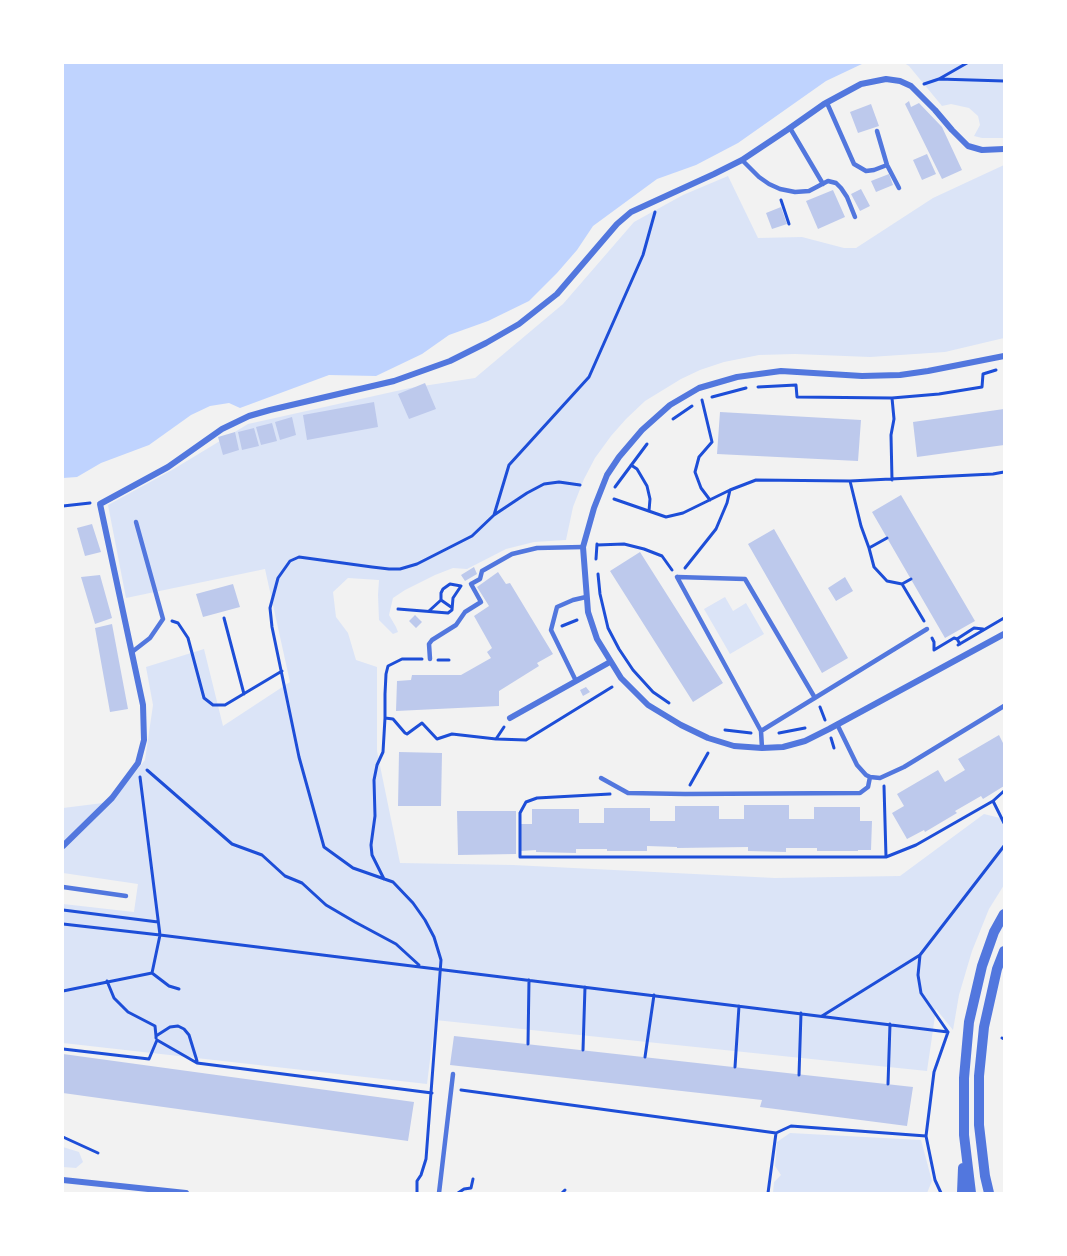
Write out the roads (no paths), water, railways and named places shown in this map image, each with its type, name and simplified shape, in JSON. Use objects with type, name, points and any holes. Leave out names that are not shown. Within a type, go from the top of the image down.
[{"type":"street","points":[[63,846],[112,798],[138,763],[144,740],[143,705],[100,504],[168,467],[222,429],[249,416],[394,381],[450,361],[486,343],[519,324],[551,300],[617,224],[631,212],[742,160],[827,103],[861,84],[885,79],[900,81],[911,86],[968,146],[982,150],[1004,149]]},
{"type":"street","points":[[1004,356],[900,375],[862,376],[782,370],[737,377],[699,388],[670,405],[642,430],[619,457],[607,475],[594,508],[583,547],[588,612],[597,639],[621,678],[648,705],[681,726],[734,746],[783,747],[805,741],[1004,634]]},
{"type":"street","points":[[510,718],[610,662]]},
{"type":"street","points":[[962,1193],[964,1078],[969,1022],[982,966],[994,932],[1004,914]]},
{"type":"street","points":[[989,1193],[980,1125],[980,1076],[984,1027],[997,969],[1004,951]]},
{"type":"street","points":[[964,1135],[971,1193]]},
{"type":"street","points":[[63,1180],[186,1193]]},
{"type":"lane","points":[[827,103],[854,164],[866,171],[874,171],[887,165]]},
{"type":"lane","points":[[790,128],[823,184]]},
{"type":"lane","points":[[877,131],[887,165],[899,188]]},
{"type":"lane","points":[[742,160],[759,177],[777,188],[795,192],[809,191],[828,181],[836,183],[842,188],[855,217]]},
{"type":"lane","points":[[132,652],[150,638],[163,619],[136,522]]},
{"type":"lane","points":[[430,659],[429,644],[432,640],[456,625],[465,612],[481,602],[471,584],[480,579],[482,571],[512,554],[537,548],[583,547]]},
{"type":"lane","points":[[762,748],[761,732],[677,577],[745,579],[815,698]]},
{"type":"lane","points":[[576,681],[551,630],[557,607],[586,597]]},
{"type":"lane","points":[[761,732],[927,629]]},
{"type":"lane","points":[[837,724],[857,765],[866,775],[880,778],[904,767],[1004,706]]},
{"type":"lane","points":[[601,778],[628,793],[685,794],[860,793],[868,787],[870,777]]},
{"type":"lane","points":[[63,887],[126,896]]},
{"type":"lane","points":[[439,1193],[453,1074]]},
{"type":"water","points":[[63,63],[864,63],[826,81],[738,143],[696,165],[657,179],[593,226],[577,250],[529,301],[488,321],[449,335],[422,354],[376,376],[329,375],[240,408],[229,403],[210,406],[191,415],[149,445],[101,463],[77,477],[63,478]]}]
